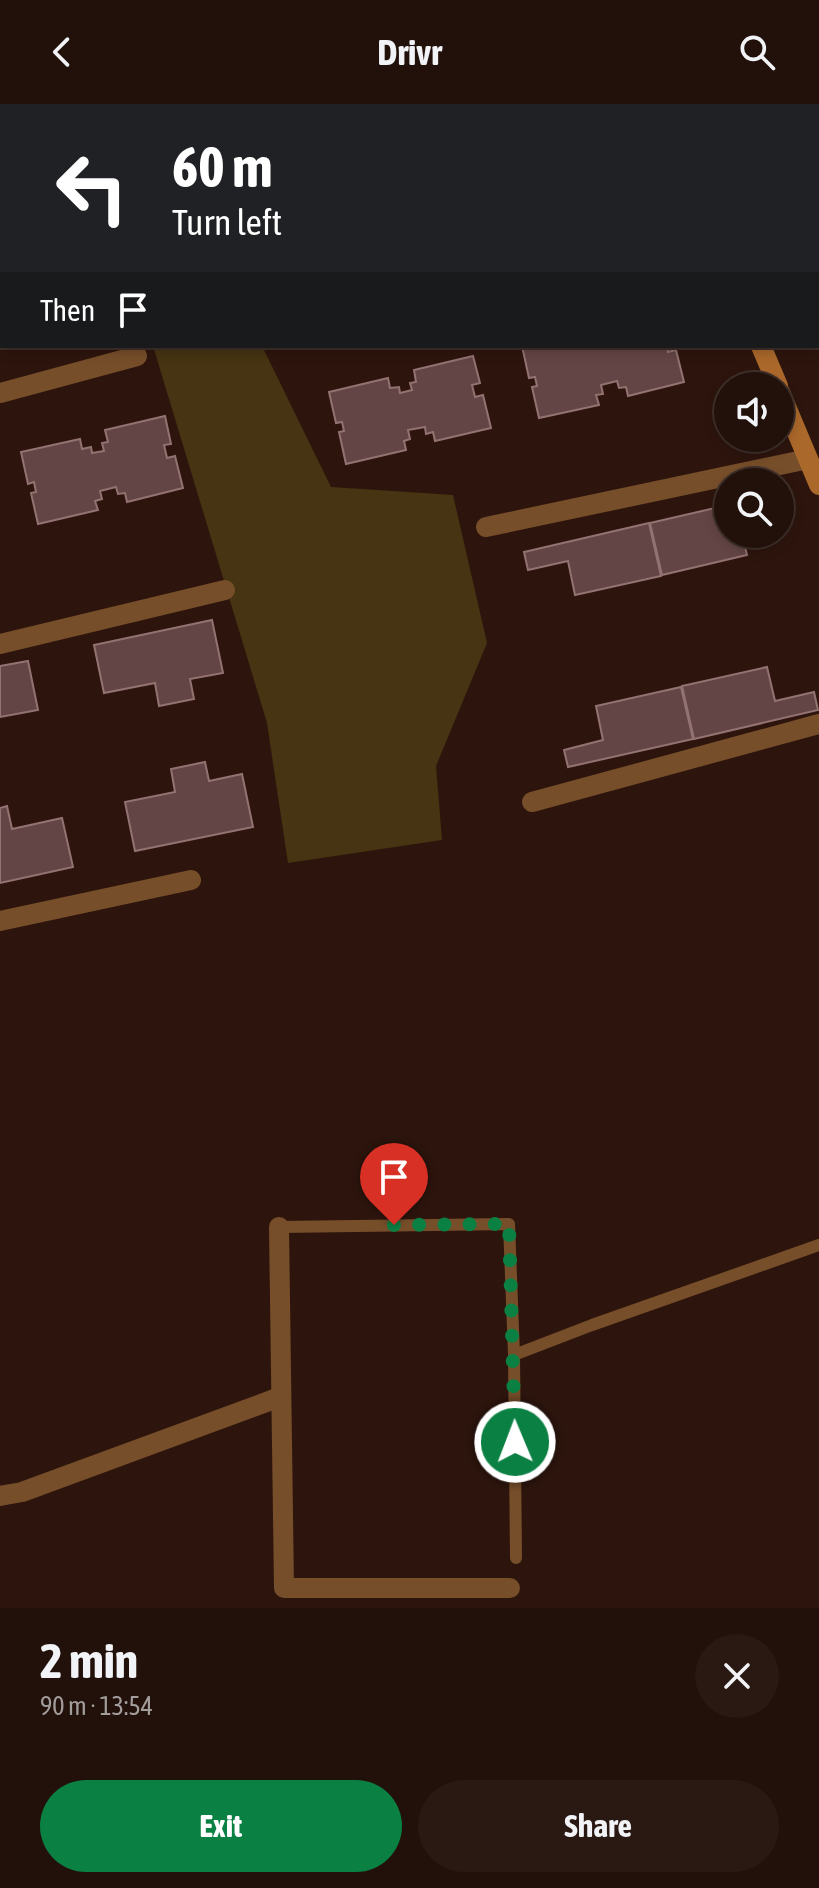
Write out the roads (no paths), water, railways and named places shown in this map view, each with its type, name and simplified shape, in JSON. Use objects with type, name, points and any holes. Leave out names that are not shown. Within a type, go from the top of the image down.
[{"type":"street","points":[[762,348],[772,372]]},
{"type":"street","points":[[0,393],[137,356]]},
{"type":"street","points":[[794,426],[819,485]]},
{"type":"street","points":[[486,527],[808,459]]},
{"type":"street","points":[[0,644],[225,590]]},
{"type":"street","points":[[532,802],[819,724]]},
{"type":"street","points":[[0,921],[191,880]]},
{"type":"street","points":[[279,1227],[284,1588],[510,1588]]},
{"type":"street","points":[[0,1496],[22,1492],[280,1397]]},
{"type":"lane","points":[[279,1227],[509,1224],[516,1558]]},
{"type":"lane","points":[[514,1355],[819,1245]]}]
